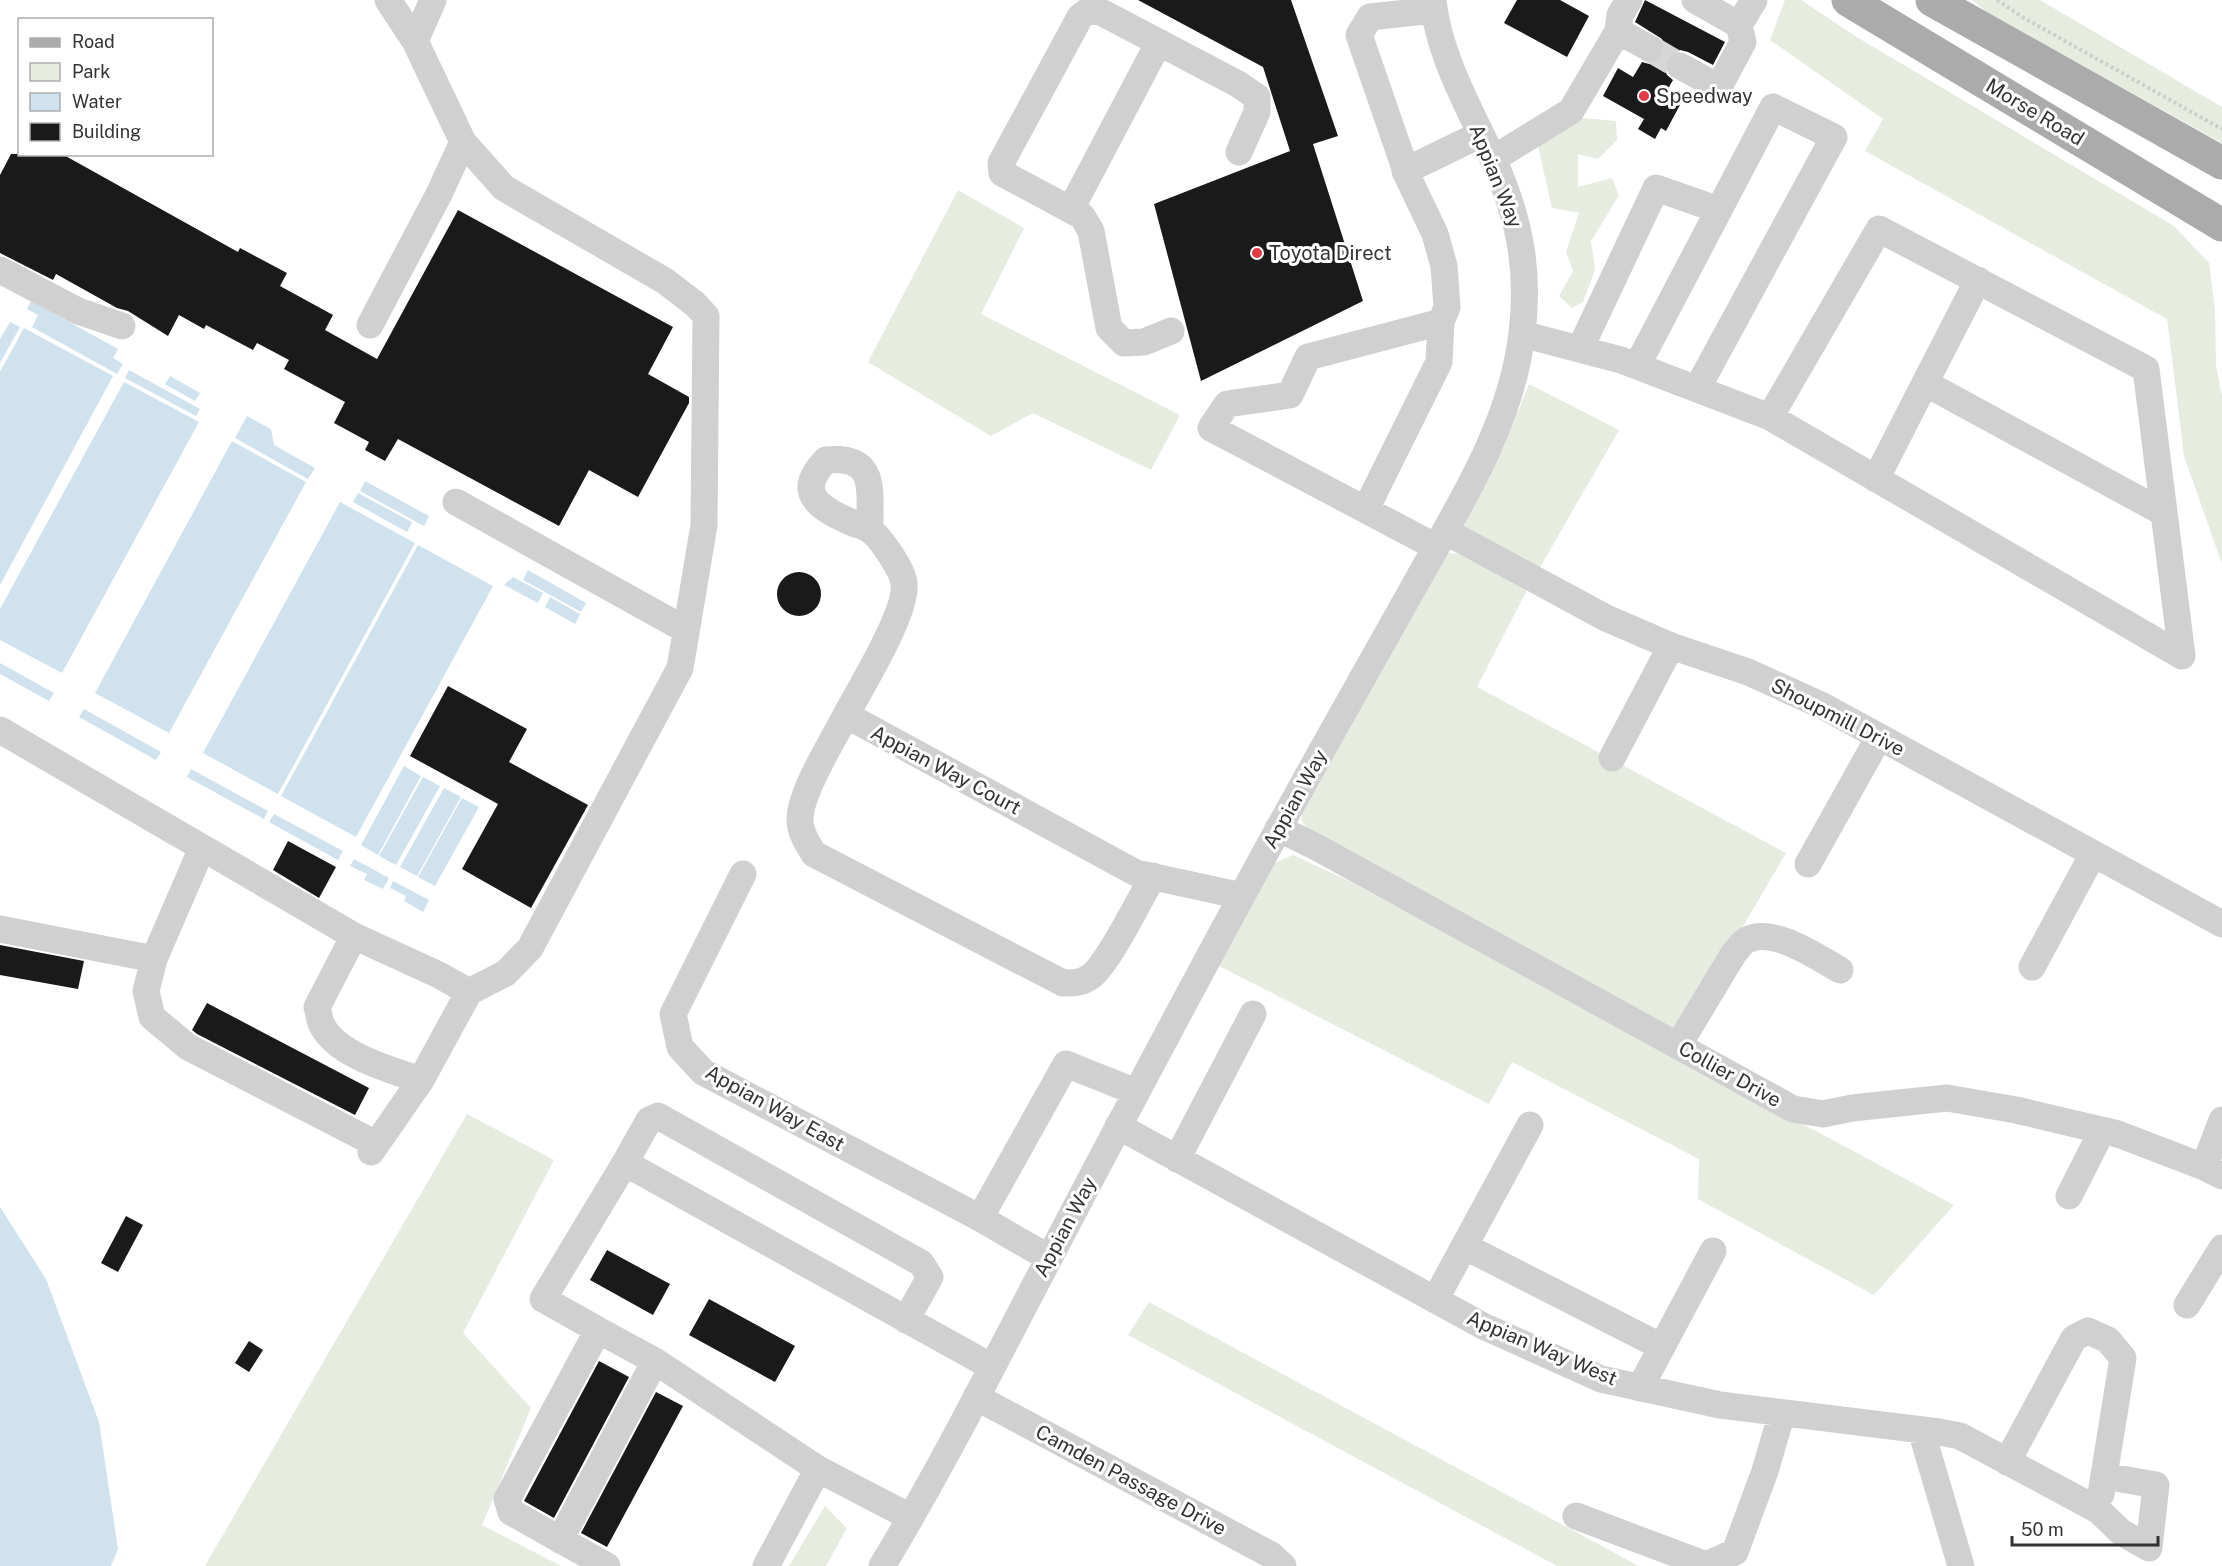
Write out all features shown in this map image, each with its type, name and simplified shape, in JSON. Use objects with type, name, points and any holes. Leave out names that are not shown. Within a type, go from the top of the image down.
[{"type":"main road","name":"Morse Road","points":[[1848,0],[2222,225]]},
{"type":"main road","points":[[1932,0],[2222,163]]},
{"type":"street","points":[[202,848],[154,959],[146,991],[152,1017],[188,1047],[374,1148],[421,1080],[469,992],[506,973],[530,948],[680,668],[704,525],[706,316],[696,304],[665,281],[504,188],[463,142],[415,41],[388,0]]},
{"type":"street","points":[[415,41],[433,0]]},
{"type":"street","points":[[1493,159],[1571,111],[1618,31],[1620,15],[1629,0]]},
{"type":"street","points":[[1695,0],[1739,25]]},
{"type":"street","points":[[1680,66],[1715,85],[1720,85],[1743,42],[1739,25],[1754,0]]},
{"type":"street","points":[[1171,331],[1144,342],[1124,343],[1108,328],[1091,231],[1082,216],[1002,172],[1000,163],[1080,17],[1089,5],[1238,84],[1257,97],[1257,112],[1239,152]]},
{"type":"street","points":[[1366,509],[1439,362],[1441,322],[1447,307],[1444,266],[1435,234],[1406,171],[1359,35],[1363,8],[1434,5]]},
{"type":"street","name":"Appian Way","points":[[882,1566],[976,1397],[1278,828],[1440,539],[1502,417],[1515,377],[1522,334],[1525,294],[1523,250],[1514,212],[1493,159],[1454,75],[1434,5]]},
{"type":"street","points":[[1618,31],[1649,48]]},
{"type":"street","points":[[1071,209],[1159,42]]},
{"type":"street","points":[[1637,366],[1773,107],[1834,137],[1697,389]]},
{"type":"street","points":[[1406,171],[1481,135]]},
{"type":"street","points":[[370,325],[439,194],[463,142]]},
{"type":"street","points":[[1580,349],[1656,188],[1719,210]]},
{"type":"street","points":[[1522,334],[1637,366],[1770,417],[2182,656],[2146,369],[1879,229],[1770,417]]},
{"type":"street","points":[[0,270],[78,311],[122,326]]},
{"type":"street","points":[[1876,479],[1978,280]]},
{"type":"street","name":"Shoupmill Drive","points":[[1441,322],[1308,357],[1290,395],[1227,404],[1211,428],[1366,509],[1440,539],[1606,618],[1671,646],[1748,672],[1823,706],[2222,924]]},
{"type":"street","points":[[1925,383],[2164,513]]},
{"type":"street","points":[[456,502],[686,630]]},
{"type":"street","points":[[870,530],[900,566],[904,584],[902,601],[897,618],[808,788],[800,819],[803,837],[814,854],[1064,983],[1077,984],[1093,976],[1105,960],[1153,876]]},
{"type":"street","points":[[1612,758],[1671,646]]},
{"type":"street","name":"Appian Way Court","points":[[846,715],[1136,873],[1242,896]]},
{"type":"street","points":[[0,730],[354,936],[440,975],[469,992]]},
{"type":"street","points":[[1808,864],[1879,736]]},
{"type":"street","name":"Collier Drive","points":[[1278,828],[1794,1109],[1823,1114],[1852,1108],[1947,1098],[2016,1110],[2118,1134],[2213,1171]]},
{"type":"street","points":[[2032,967],[2093,854]]},
{"type":"street","name":"Appian Way East","points":[[743,874],[673,1014],[680,1047],[703,1072],[980,1218],[1049,1258]]},
{"type":"street","points":[[0,929],[154,959]]},
{"type":"street","points":[[1678,1046],[1734,953],[1746,940],[1763,934],[1780,939],[1840,970]]},
{"type":"street","points":[[354,936],[318,1007],[322,1026],[337,1043],[372,1063],[421,1080]]},
{"type":"street","points":[[1177,1159],[1253,1014]]},
{"type":"street","points":[[980,1218],[1066,1064],[1136,1092]]},
{"type":"street","points":[[906,1320],[930,1277],[921,1263],[658,1116],[649,1120],[543,1299],[655,1361],[818,1469],[910,1517]]},
{"type":"street","points":[[2213,1171],[2222,1120]]},
{"type":"street","points":[[1435,1300],[1530,1125]]},
{"type":"street","name":"Appian Way West","points":[[1119,1126],[1483,1326],[1601,1379],[1720,1406],[1960,1436],[2098,1510],[2121,1532],[2149,1548],[2156,1485],[2104,1476]]},
{"type":"street","points":[[2069,1196],[2102,1131]]},
{"type":"street","points":[[625,1163],[992,1367]]},
{"type":"street","points":[[1464,1246],[1662,1347]]},
{"type":"street","points":[[2187,1305],[2222,1248]]},
{"type":"street","points":[[1640,1388],[1713,1251]]},
{"type":"street","points":[[598,1330],[507,1499],[511,1512],[607,1566]]},
{"type":"street","points":[[2007,1462],[2074,1338],[2088,1331],[2108,1340],[2123,1358],[2098,1510]]},
{"type":"street","points":[[560,1540],[655,1361]]},
{"type":"street","name":"Camden Passage Drive","points":[[976,1397],[1271,1555],[1283,1566]]},
{"type":"street","points":[[1576,1516],[1706,1564],[1736,1552],[1765,1471],[1782,1413]]},
{"type":"street","points":[[1921,1430],[1961,1566]]},
{"type":"street","points":[[766,1566],[818,1469]]},
{"type":"path","points":[[1997,0],[2024,18],[2222,129]]},
{"type":"green space","points":[[1785,0],[1801,0],[1855,36],[2174,226],[2209,263],[2215,310],[2216,366],[2222,396],[2222,564],[2184,456],[2167,319],[1865,151],[1883,119],[1770,40]]},
{"type":"green space","points":[[1972,0],[2040,0],[2222,107],[2222,143],[1988,13]]},
{"type":"green space","points":[[1583,118],[1616,121],[1617,140],[1598,159],[1578,154],[1578,187],[1612,178],[1619,195],[1591,241],[1595,270],[1583,302],[1572,308],[1559,296],[1573,271],[1566,252],[1579,213],[1552,208],[1538,146],[1557,131]]},
{"type":"green space","points":[[958,190],[1024,228],[981,314],[1180,415],[1151,470],[1033,413],[991,436],[868,362]]},
{"type":"green space","points":[[1529,384],[1619,430],[1538,571],[1460,524],[1503,449]]},
{"type":"green space","points":[[1443,552],[1465,555],[1527,590],[1477,687],[1786,853],[1678,1037],[1309,831],[1301,820],[1304,805]]},
{"type":"green space","points":[[1293,855],[1349,881],[1954,1205],[1874,1295],[1698,1199],[1699,1159],[1512,1062],[1489,1104],[1219,966],[1270,865]]},
{"type":"green space","points":[[467,1114],[554,1160],[463,1333],[531,1408],[482,1525],[561,1566],[205,1566]]},
{"type":"green space","points":[[1149,1302],[1639,1566],[1557,1566],[1128,1335]]},
{"type":"green space","points":[[825,1506],[847,1528],[826,1566],[789,1566]]},
{"type":"water","points":[[31,301],[118,349],[113,358],[123,364],[117,374],[32,327],[38,315],[27,309]]},
{"type":"water","points":[[10,322],[20,327],[0,363],[0,339]]},
{"type":"water","points":[[24,328],[113,376],[0,585],[0,372]]},
{"type":"water","points":[[129,370],[200,409],[196,416],[125,378]]},
{"type":"water","points":[[170,376],[200,393],[195,401],[165,384]]},
{"type":"water","points":[[124,382],[199,422],[62,673],[0,640],[0,609]]},
{"type":"water","points":[[247,416],[271,429],[274,445],[315,468],[308,479],[235,438]]},
{"type":"water","points":[[232,441],[306,482],[169,733],[95,693]]},
{"type":"water","points":[[365,481],[429,516],[424,526],[360,491]]},
{"type":"water","points":[[358,493],[412,522],[407,532],[353,502]]},
{"type":"water","points":[[340,502],[415,543],[278,794],[203,753]]},
{"type":"water","points":[[418,545],[493,586],[356,837],[281,796]]},
{"type":"water","points":[[528,570],[586,603],[581,612],[523,580]]},
{"type":"water","points":[[513,577],[543,593],[538,603],[504,585]]},
{"type":"water","points":[[550,597],[580,614],[575,624],[545,607]]},
{"type":"water","points":[[0,663],[54,693],[49,701],[0,674]]},
{"type":"water","points":[[84,709],[161,752],[156,760],[79,717]]},
{"type":"water","points":[[404,766],[421,776],[378,855],[361,845]]},
{"type":"water","points":[[191,769],[268,811],[264,819],[187,777]]},
{"type":"water","points":[[423,777],[440,786],[396,865],[379,856]]},
{"type":"water","points":[[444,788],[461,797],[417,876],[400,867]]},
{"type":"water","points":[[462,798],[479,807],[435,886],[418,877]]},
{"type":"water","points":[[274,814],[343,851],[338,860],[269,822]]},
{"type":"water","points":[[354,859],[389,878],[383,889],[364,880],[367,874],[350,866]]},
{"type":"water","points":[[393,881],[429,900],[423,912],[404,901],[406,896],[390,888]]},
{"type":"water","points":[[0,1207],[46,1279],[99,1422],[118,1549],[111,1566],[0,1566]]},
{"type":"building","name":"Toyota Direct","points":[[1138,0],[1291,0],[1338,136],[1313,144],[1363,301],[1201,381],[1154,204],[1290,151],[1263,67]]},
{"type":"building","points":[[1517,0],[1560,0],[1589,16],[1567,57],[1504,23]]},
{"type":"building","points":[[1645,0],[1725,42],[1713,65],[1680,50],[1672,52],[1666,58],[1664,67],[1667,75],[1673,80],[1665,94],[1681,103],[1666,131],[1661,128],[1655,139],[1638,129],[1644,119],[1603,96],[1618,68],[1633,77],[1642,62],[1649,64],[1657,62],[1663,55],[1665,47],[1662,39],[1635,22]]},
{"type":"building","points":[[11,154],[66,156],[238,252],[240,248],[287,273],[280,286],[333,315],[325,330],[377,359],[458,210],[673,327],[648,374],[689,397],[689,403],[638,497],[589,470],[559,526],[398,439],[385,461],[365,450],[369,442],[334,423],[345,402],[284,369],[289,360],[257,343],[253,350],[206,325],[204,329],[179,315],[168,336],[128,311],[117,308],[56,274],[53,280],[0,253],[0,175]]},
{"type":"building","points":[[799,572],[808,573],[815,578],[820,585],[820,603],[815,610],[808,615],[799,616],[790,615],[783,610],[778,603],[777,594],[778,585],[783,578],[790,573]]},
{"type":"building","points":[[448,686],[527,729],[509,762],[588,805],[531,908],[462,869],[498,804],[410,756]]},
{"type":"building","points":[[288,841],[336,867],[319,898],[273,870]]},
{"type":"building","points":[[0,945],[84,961],[78,989],[0,975]]},
{"type":"building","points":[[207,1003],[369,1088],[355,1115],[197,1034],[192,1030]]},
{"type":"building","points":[[126,1216],[143,1225],[118,1272],[101,1263]]},
{"type":"building","points":[[607,1250],[670,1284],[653,1315],[590,1280]]},
{"type":"building","points":[[709,1299],[795,1346],[775,1382],[689,1335]]},
{"type":"building","points":[[249,1341],[263,1350],[249,1372],[235,1363]]},
{"type":"building","points":[[599,1361],[629,1377],[554,1518],[524,1501]]},
{"type":"building","points":[[656,1392],[683,1406],[607,1547],[581,1533]]},
{"type":"tunnel","points":[[1649,48],[1680,66]]},
{"type":"place","name":"Speedway","points":[[1644,96]]},
{"type":"place","name":"Toyota Direct","points":[[1257,253]]}]
